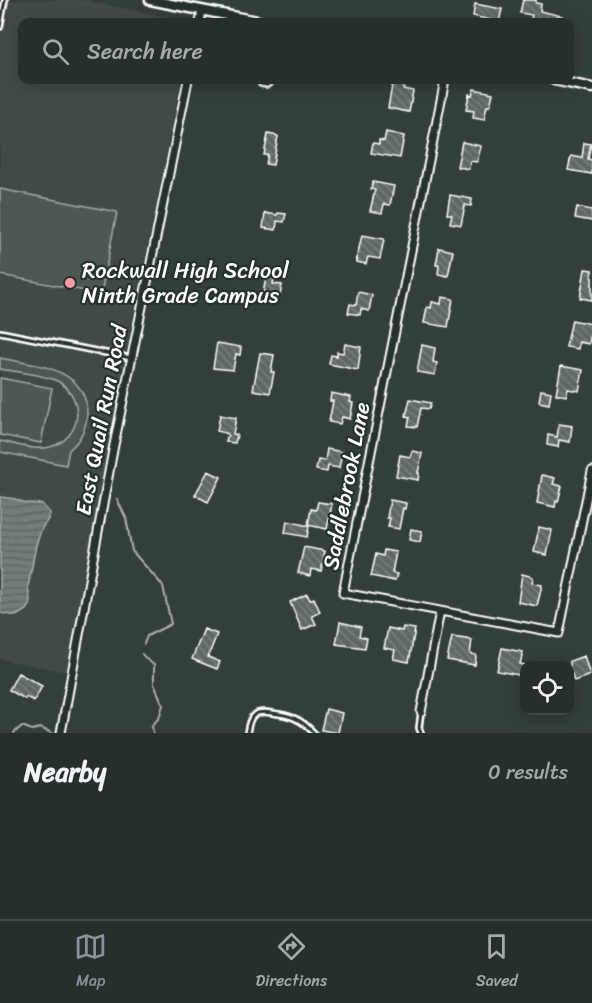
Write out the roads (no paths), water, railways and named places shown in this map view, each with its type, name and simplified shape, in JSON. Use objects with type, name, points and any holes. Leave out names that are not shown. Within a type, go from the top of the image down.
[{"type":"street","points":[[150,0],[240,18]]},
{"type":"street","points":[[201,18],[202,11]]},
{"type":"street","name":"East Quail Run Road","points":[[63,733],[104,499],[187,84]]},
{"type":"street","name":"Saddlebrook Lane","points":[[444,84],[343,593],[559,633],[592,471]]},
{"type":"street","points":[[573,84],[592,88]]},
{"type":"street","points":[[421,712],[440,611]]},
{"type":"lane","points":[[0,27],[5,0]]},
{"type":"lane","points":[[0,332],[132,358]]},
{"type":"lane","points":[[247,733],[252,717],[262,712],[287,714],[314,733]]},
{"type":"lane","points":[[420,733],[421,712]]},
{"type":"waterway","points":[[117,499],[126,518],[132,551],[163,586],[171,624],[147,636],[144,644]]},
{"type":"waterway","points":[[142,654],[154,665],[154,684],[163,705],[159,718],[152,725],[153,733]]},
{"type":"waterway","points":[[14,733],[22,726],[32,730],[40,728],[52,733]]},
{"type":"place","name":"Rockwall High School Ninth Grade Campus","points":[[70,283]]}]
